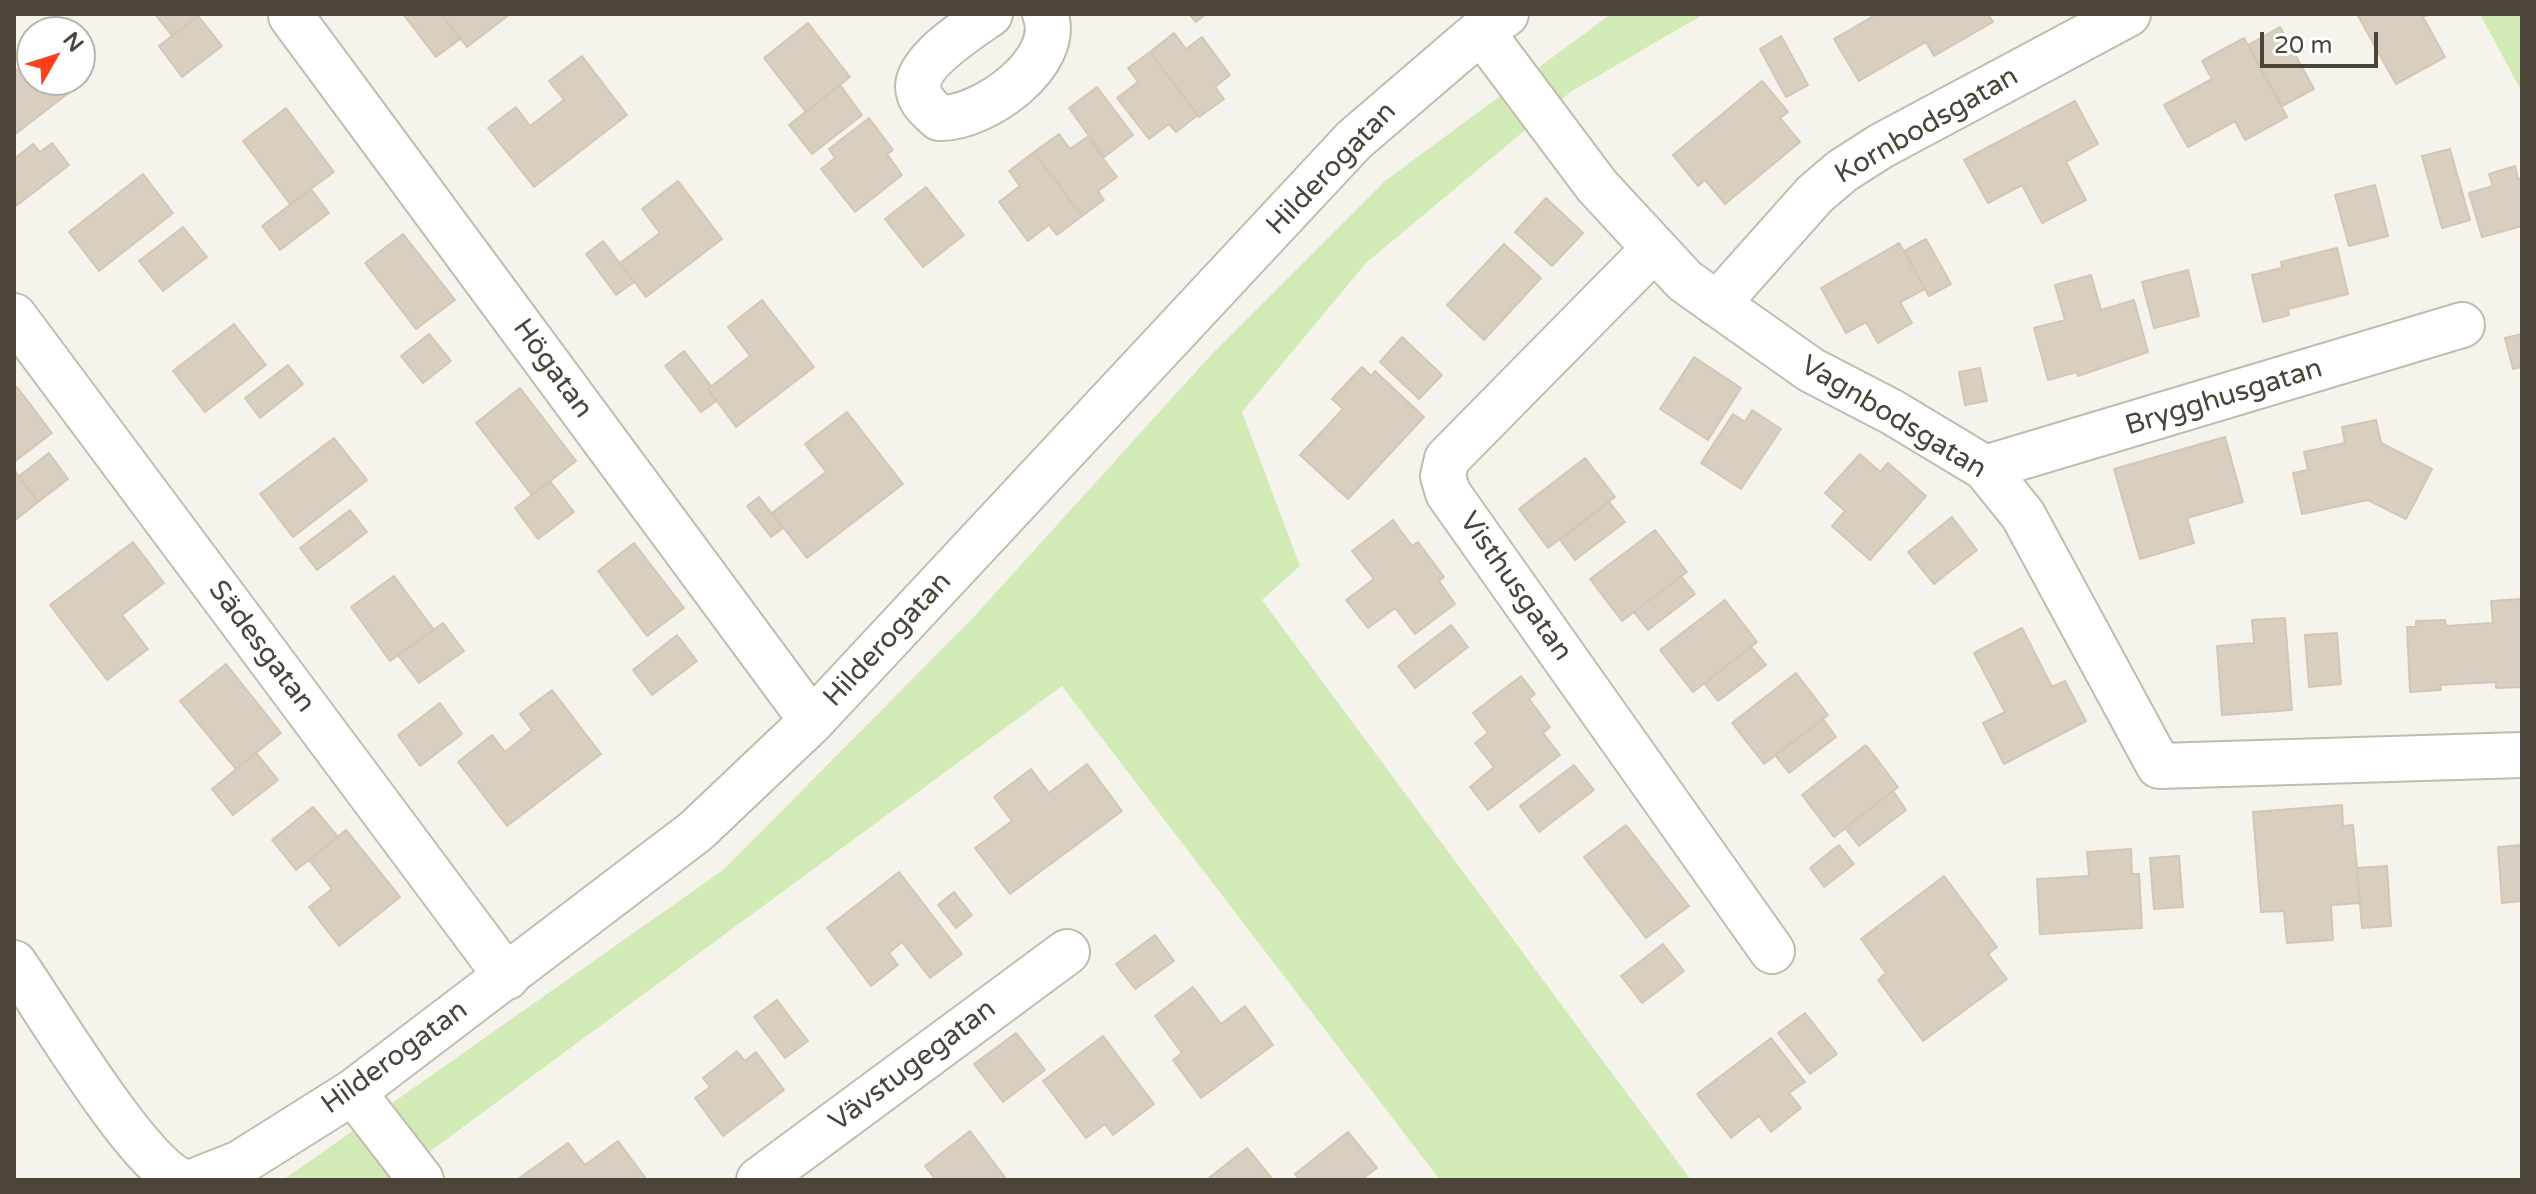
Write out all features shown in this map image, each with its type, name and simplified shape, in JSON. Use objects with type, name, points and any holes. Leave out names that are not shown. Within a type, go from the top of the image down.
[{"type":"street","points":[[990,14],[947,47],[925,70],[918,86],[922,102],[939,118],[955,118],[976,111],[1031,69],[1045,51],[1051,33],[1045,14]]},
{"type":"street","name":"Kornbodsgatan","points":[[1717,304],[1815,194],[1842,171],[1881,146],[2128,14]]},
{"type":"street","name":"Högatan","points":[[291,16],[812,721]]},
{"type":"street","name":"Vagnbodsgatan","points":[[1493,22],[1597,186],[1653,250],[1685,281],[1811,370],[1892,412],[1985,468],[2023,515],[2159,766],[2522,755]]},
{"type":"street","name":"Hilderogatan","points":[[197,1180],[240,1163],[353,1092],[696,831],[812,721],[1354,140],[1493,22]]},
{"type":"street","name":"Visthusgatan","points":[[1653,250],[1447,459],[1443,476],[1448,493],[1772,951]]},
{"type":"street","name":"Sädesgatan","points":[[14,316],[507,977]]},
{"type":"street","name":"Brygghusgatan","points":[[1985,468],[2462,325]]},
{"type":"street","name":"Vävstugegatan","points":[[759,1180],[1067,952]]},
{"type":"street","points":[[14,963],[130,1131],[163,1172],[179,1180]]},
{"type":"street","points":[[353,1092],[421,1180]]},
{"type":"green space","points":[[1611,14],[1704,14],[1572,91],[1366,263],[1242,412],[1300,566],[1262,600],[1691,1180],[1440,1180],[1062,686],[391,1180],[283,1180],[723,870],[971,620],[1211,355],[1385,181]]},
{"type":"green space","points":[[2480,14],[2522,14],[2522,92]]},
{"type":"building","points":[[155,14],[201,14],[172,36]]},
{"type":"building","points":[[403,14],[441,14],[460,39],[436,57]]},
{"type":"building","points":[[441,14],[510,14],[467,47]]},
{"type":"building","points":[[1189,14],[1206,14],[1196,22]]},
{"type":"building","points":[[1877,14],[1988,14],[1993,22],[1934,56],[1926,42],[1859,81],[1834,39]]},
{"type":"building","points":[[2357,14],[2429,14],[2423,17],[2445,57],[2396,84]]},
{"type":"building","points":[[198,16],[222,46],[182,77],[159,46]]},
{"type":"building","points":[[808,23],[850,77],[806,112],[764,58]]},
{"type":"building","points":[[2280,27],[2314,89],[2282,106],[2248,45]]},
{"type":"building","points":[[1174,33],[1186,49],[1202,37],[1230,75],[1215,87],[1224,99],[1199,117],[1150,52]]},
{"type":"building","points":[[1781,36],[1808,85],[1786,97],[1760,49]]},
{"type":"building","points":[[2244,38],[2287,117],[2245,140],[2235,121],[2188,147],[2164,105],[2212,79],[2202,61]]},
{"type":"building","points":[[1150,52],[1198,115],[1176,132],[1169,124],[1149,139],[1117,98],[1138,82],[1128,68]]},
{"type":"building","points":[[582,56],[627,115],[534,187],[488,128],[516,107],[530,126],[564,100],[549,81]]},
{"type":"building","points":[[16,70],[16,96],[65,96],[14,135]]},
{"type":"building","points":[[1762,81],[1788,112],[1780,118],[1800,142],[1725,204],[1705,180],[1698,186],[1673,155]]},
{"type":"building","points":[[840,85],[862,115],[812,154],[789,125]]},
{"type":"building","points":[[1097,87],[1133,135],[1104,157],[1069,108]]},
{"type":"building","points":[[2075,101],[2098,144],[2066,162],[2086,200],[2042,223],[2022,185],[1988,203],[1964,160]]},
{"type":"building","points":[[286,108],[334,172],[290,204],[243,141]]},
{"type":"building","points":[[869,118],[893,150],[887,154],[902,175],[855,212],[821,169],[835,158],[829,149]]},
{"type":"building","points":[[1059,134],[1070,149],[1087,137],[1117,177],[1098,191],[1104,200],[1082,216],[1034,152]]},
{"type":"building","points":[[52,143],[69,165],[16,206],[14,159],[33,144],[40,152]]},
{"type":"building","points":[[2450,149],[2470,220],[2442,228],[2422,156]]},
{"type":"building","points":[[1034,152],[1082,216],[1057,235],[1049,225],[1028,241],[999,202],[1020,186],[1009,171]]},
{"type":"building","points":[[2515,166],[2518,179],[2522,178],[2522,226],[2482,237],[2469,193],[2493,186],[2489,174]]},
{"type":"building","points":[[143,174],[173,213],[99,271],[69,232]]},
{"type":"building","points":[[678,181],[722,239],[646,297],[620,263],[660,233],[642,209]]},
{"type":"building","points":[[2375,185],[2388,236],[2349,246],[2335,195]]},
{"type":"building","points":[[926,187],[964,235],[923,267],[885,219]]},
{"type":"building","points":[[311,189],[329,213],[280,250],[262,226]]},
{"type":"building","points":[[1546,198],[1583,233],[1552,266],[1515,232]]},
{"type":"building","points":[[183,227],[207,257],[163,291],[139,261]]},
{"type":"building","points":[[403,234],[455,300],[416,329],[365,263]]},
{"type":"building","points":[[1926,239],[1951,284],[1929,296],[1904,251]]},
{"type":"building","points":[[603,241],[634,282],[616,295],[586,254]]},
{"type":"building","points":[[1899,243],[1925,289],[1900,302],[1912,323],[1878,343],[1866,322],[1846,333],[1821,288]]},
{"type":"building","points":[[1504,244],[1541,278],[1484,340],[1447,305]]},
{"type":"building","points":[[2337,248],[2348,294],[2288,309],[2289,315],[2263,322],[2252,275],[2282,268],[2281,262]]},
{"type":"building","points":[[2188,270],[2199,316],[2154,328],[2142,282]]},
{"type":"building","points":[[2091,275],[2101,310],[2134,300],[2148,352],[2078,376],[2077,372],[2048,380],[2034,328],[2065,320],[2055,285]]},
{"type":"building","points":[[762,300],[814,367],[736,427],[708,389],[750,356],[728,327]]},
{"type":"building","points":[[234,324],[266,365],[205,412],[173,371]]},
{"type":"building","points":[[429,334],[451,361],[423,383],[401,356]]},
{"type":"building","points":[[2522,334],[2522,367],[2513,369],[2505,338]]},
{"type":"building","points":[[1402,337],[1442,375],[1419,399],[1380,362]]},
{"type":"building","points":[[684,351],[711,386],[708,389],[716,401],[701,412],[665,366]]},
{"type":"building","points":[[1694,357],[1741,388],[1708,440],[1660,409]]},
{"type":"building","points":[[288,365],[303,384],[260,418],[245,398]]},
{"type":"building","points":[[1362,367],[1371,376],[1375,371],[1424,417],[1348,499],[1300,455],[1343,409],[1332,399]]},
{"type":"building","points":[[1980,368],[1987,401],[1965,405],[1959,372]]},
{"type":"building","points":[[17,387],[52,433],[14,462],[14,390]]},
{"type":"building","points":[[520,388],[576,461],[532,495],[476,423]]},
{"type":"building","points":[[1752,410],[1781,429],[1741,489],[1701,463],[1733,414],[1745,422]]},
{"type":"building","points":[[847,412],[903,484],[807,558],[772,513],[826,472],[805,444]]},
{"type":"building","points":[[2376,420],[2381,443],[2432,469],[2406,519],[2368,500],[2302,514],[2293,473],[2308,470],[2304,452],[2345,443],[2342,427]]},
{"type":"building","points":[[2225,437],[2243,502],[2187,518],[2194,543],[2140,559],[2114,469]]},
{"type":"building","points":[[334,438],[367,480],[293,537],[260,494]]},
{"type":"building","points":[[49,453],[68,479],[38,502],[19,476]]},
{"type":"building","points":[[1860,454],[1880,472],[1888,463],[1926,496],[1870,560],[1832,526],[1845,511],[1825,493]]},
{"type":"building","points":[[1585,458],[1615,497],[1548,548],[1519,509]]},
{"type":"building","points":[[14,470],[38,502],[14,521]]},
{"type":"building","points":[[550,481],[574,512],[538,539],[515,508]]},
{"type":"building","points":[[759,497],[783,528],[771,537],[747,506]]},
{"type":"building","points":[[1609,502],[1625,522],[1575,560],[1560,540]]},
{"type":"building","points":[[350,510],[367,532],[317,570],[300,548]]},
{"type":"building","points":[[1952,517],[1977,550],[1934,584],[1908,552]]},
{"type":"building","points":[[1393,520],[1412,546],[1418,542],[1444,577],[1439,581],[1455,604],[1415,634],[1395,608],[1368,628],[1346,600],[1374,579],[1352,551]]},
{"type":"building","points":[[1655,530],[1687,572],[1622,621],[1590,579]]},
{"type":"building","points":[[133,542],[164,583],[122,615],[148,649],[107,680],[50,605]]},
{"type":"building","points":[[634,543],[684,608],[647,636],[598,571]]},
{"type":"building","points":[[394,576],[434,630],[390,661],[351,607]]},
{"type":"building","points":[[1681,576],[1695,594],[1648,630],[1634,612]]},
{"type":"building","points":[[2521,599],[2522,687],[2496,688],[2496,682],[2440,685],[2441,690],[2410,692],[2407,627],[2416,627],[2416,621],[2445,620],[2446,626],[2493,623],[2491,601]]},
{"type":"building","points":[[1725,600],[1757,642],[1693,692],[1660,650]]},
{"type":"building","points":[[2285,618],[2292,710],[2222,715],[2217,646],[2254,643],[2252,620]]},
{"type":"building","points":[[443,623],[464,651],[419,683],[398,655]]},
{"type":"building","points":[[1451,625],[1468,647],[1415,688],[1398,666]]},
{"type":"building","points":[[2022,628],[2052,687],[2065,681],[2086,721],[2004,764],[1983,723],[2005,712],[1974,653]]},
{"type":"building","points":[[2337,633],[2341,684],[2309,687],[2305,635]]},
{"type":"building","points":[[677,635],[697,661],[652,695],[633,670]]},
{"type":"building","points":[[1751,647],[1766,665],[1718,701],[1704,683]]},
{"type":"building","points":[[226,664],[281,733],[236,769],[180,701]]},
{"type":"building","points":[[1796,673],[1828,715],[1764,764],[1732,723]]},
{"type":"building","points":[[1521,676],[1535,694],[1529,699],[1550,727],[1543,733],[1560,755],[1488,810],[1470,787],[1494,767],[1475,743],[1488,733],[1473,713]]},
{"type":"building","points":[[552,690],[601,754],[507,826],[458,762],[492,735],[505,752],[532,730],[520,714]]},
{"type":"building","points":[[440,703],[462,734],[420,766],[398,735]]},
{"type":"building","points":[[1823,719],[1836,737],[1789,773],[1775,755]]},
{"type":"building","points":[[1866,745],[1898,787],[1834,837],[1802,795]]},
{"type":"building","points":[[256,753],[278,780],[233,815],[212,789]]},
{"type":"building","points":[[1087,764],[1122,811],[1010,894],[975,848],[1012,821],[994,797],[1031,769],[1049,793]]},
{"type":"building","points":[[1574,765],[1594,790],[1539,832],[1520,806]]},
{"type":"building","points":[[1893,791],[1906,810],[1859,846],[1845,828]]},
{"type":"building","points":[[2342,805],[2343,826],[2353,825],[2360,903],[2331,905],[2333,940],[2287,943],[2284,911],[2261,912],[2253,812]]},
{"type":"building","points":[[313,807],[338,837],[296,870],[272,840]]},
{"type":"building","points":[[1626,825],[1689,906],[1646,938],[1584,857]]},
{"type":"building","points":[[346,830],[400,897],[339,946],[309,907],[332,889],[309,860]]},
{"type":"building","points":[[1839,845],[1854,864],[1824,887],[1810,868]]},
{"type":"building","points":[[2522,845],[2522,901],[2502,903],[2498,847]]},
{"type":"building","points":[[2131,849],[2132,874],[2139,874],[2142,928],[2040,934],[2037,879],[2089,876],[2087,852]]},
{"type":"building","points":[[2179,856],[2183,907],[2154,909],[2150,858]]},
{"type":"building","points":[[2387,866],[2391,926],[2362,928],[2357,868]]},
{"type":"building","points":[[899,872],[962,954],[930,978],[902,942],[889,953],[898,965],[871,986],[827,928]]},
{"type":"building","points":[[1944,876],[1997,947],[1988,954],[2007,979],[1923,1041],[1878,980],[1886,973],[1861,939]]},
{"type":"building","points":[[954,892],[972,915],[956,928],[938,905]]},
{"type":"building","points":[[1155,935],[1174,961],[1135,989],[1116,964]]},
{"type":"building","points":[[1663,944],[1684,971],[1642,1003],[1621,976]]},
{"type":"building","points":[[1193,987],[1221,1024],[1245,1006],[1273,1045],[1201,1098],[1173,1060],[1182,1053],[1155,1016]]},
{"type":"building","points":[[777,1000],[808,1041],[785,1058],[754,1017]]},
{"type":"building","points":[[1805,1013],[1837,1054],[1810,1074],[1778,1033]]},
{"type":"building","points":[[1016,1033],[1045,1070],[1003,1102],[974,1064]]},
{"type":"building","points":[[1103,1036],[1154,1104],[1113,1135],[1105,1124],[1086,1138],[1043,1081]]},
{"type":"building","points":[[1771,1038],[1805,1082],[1789,1093],[1801,1108],[1771,1132],[1759,1116],[1731,1138],[1697,1094]]},
{"type":"building","points":[[737,1051],[745,1061],[756,1052],[784,1090],[723,1136],[695,1098],[710,1087],[703,1078]]},
{"type":"building","points":[[970,1131],[1007,1180],[936,1180],[925,1166]]},
{"type":"building","points":[[1348,1132],[1377,1168],[1361,1180],[1299,1180],[1295,1174]]},
{"type":"building","points":[[618,1141],[647,1180],[518,1179],[568,1143],[585,1165]]},
{"type":"building","points":[[1247,1148],[1273,1180],[1210,1180],[1209,1178]]}]
